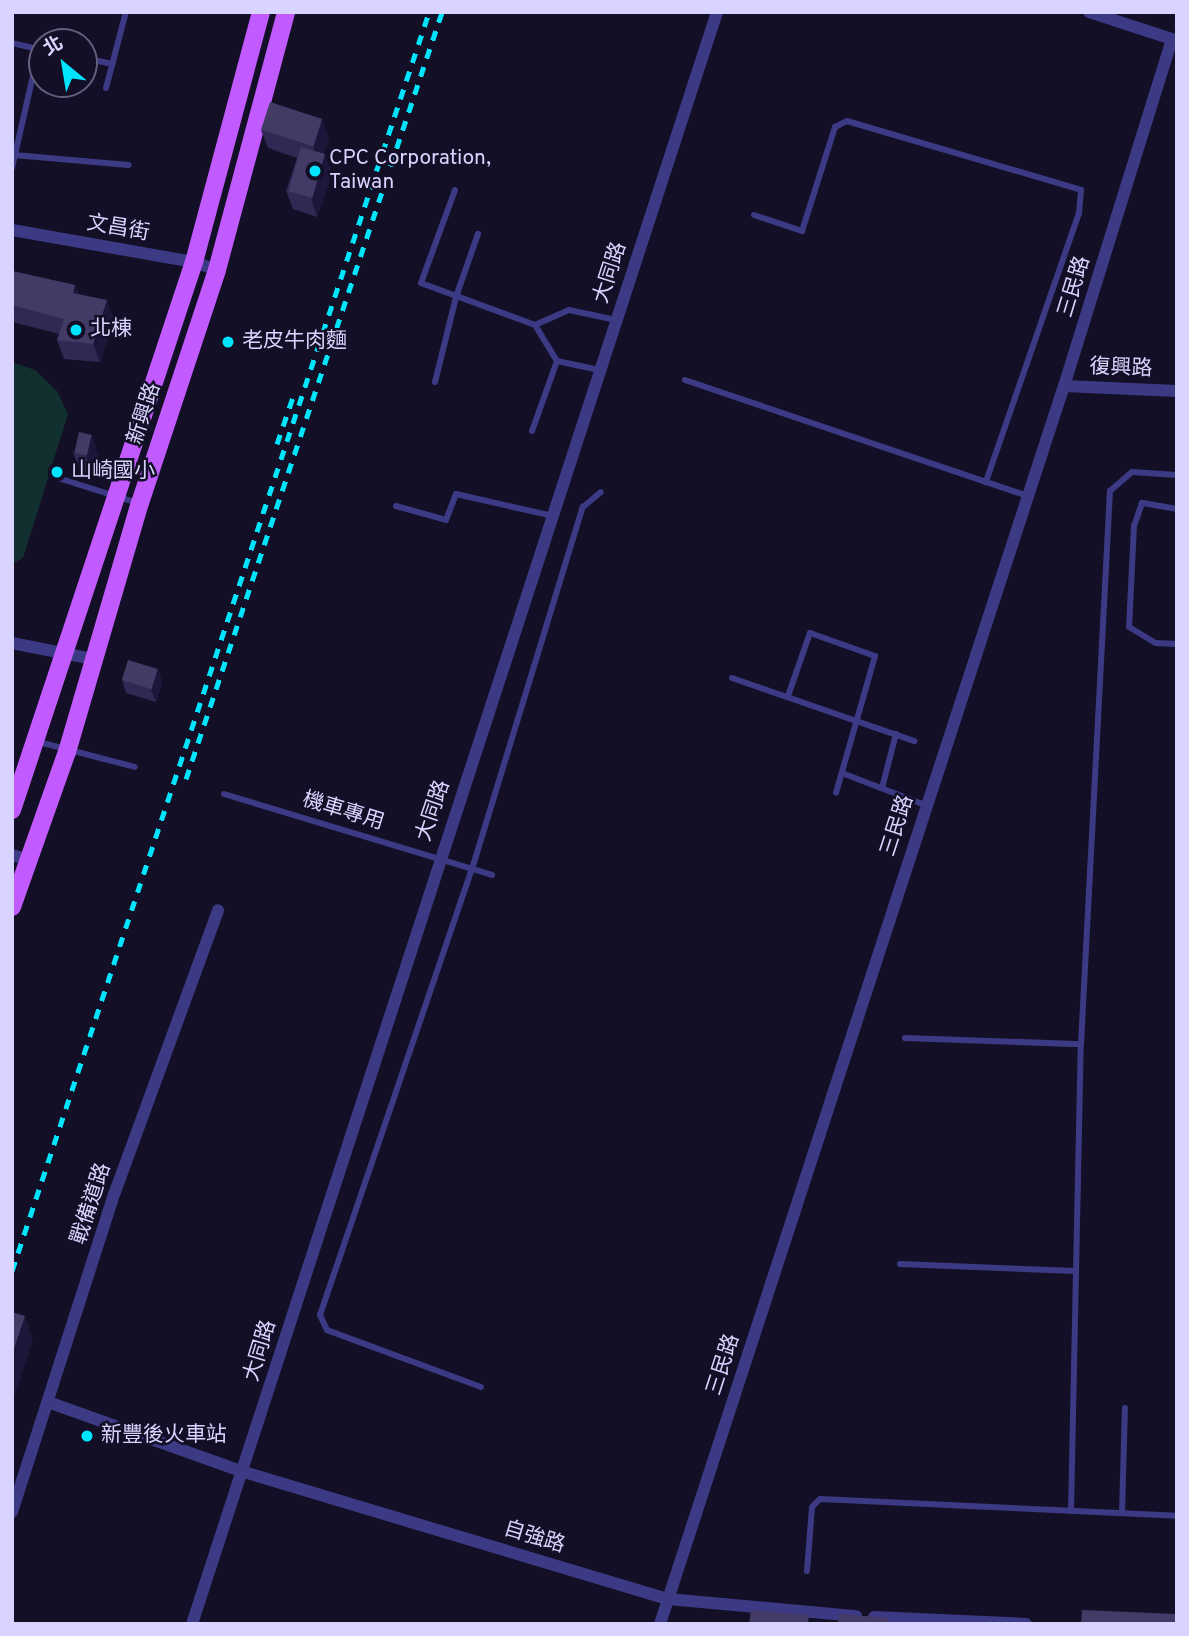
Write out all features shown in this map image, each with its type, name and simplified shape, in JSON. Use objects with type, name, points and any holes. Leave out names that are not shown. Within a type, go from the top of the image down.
[{"type":"main road","name":"新興路","points":[[12,810],[68,650],[116,494],[194,262],[261,12]]},
{"type":"main road","name":"新興路","points":[[12,907],[67,752],[140,503],[217,270],[286,12]]},
{"type":"street","name":"大同路","points":[[192,1624],[244,1472],[438,859],[554,517],[599,370],[718,12]]},
{"type":"street","name":"三民路","points":[[660,1624],[925,805],[1065,386],[1172,39],[1089,12]]},
{"type":"street","name":"文昌街","points":[[12,230],[194,262],[217,270]]},
{"type":"street","name":"復興路","points":[[1065,386],[1177,391]]},
{"type":"street","points":[[12,643],[68,650],[93,659]]},
{"type":"street","points":[[12,855],[30,860]]},
{"type":"street","name":"戰備道路","points":[[12,1513],[115,1192],[218,910]]},
{"type":"street","name":"自強路","points":[[48,1402],[244,1472],[668,1598],[803,1614],[1026,1624]]},
{"type":"lane","points":[[106,88],[126,12]]},
{"type":"lane","points":[[98,61],[113,64]]},
{"type":"lane","points":[[12,168],[28,98]]},
{"type":"lane","points":[[754,215],[802,231],[835,127],[847,121],[1081,190],[1079,212],[986,482]]},
{"type":"lane","points":[[14,155],[129,165]]},
{"type":"lane","points":[[455,190],[422,283],[535,325],[557,360],[599,370]]},
{"type":"lane","points":[[435,382],[456,297],[478,234]]},
{"type":"lane","points":[[535,325],[569,310],[616,320]]},
{"type":"lane","points":[[532,431],[557,360]]},
{"type":"lane","points":[[685,380],[1027,496]]},
{"type":"lane","points":[[1071,1511],[1081,1044],[1110,491],[1132,472],[1177,475]]},
{"type":"lane","points":[[55,477],[140,503]]},
{"type":"lane","points":[[481,1387],[327,1330],[320,1315],[471,869],[583,507],[601,492]]},
{"type":"lane","points":[[396,506],[446,520],[456,494],[554,517]]},
{"type":"lane","points":[[1177,509],[1142,503],[1134,526],[1129,627],[1156,643],[1177,644]]},
{"type":"lane","points":[[788,696],[810,633],[875,656],[836,793]]},
{"type":"lane","points":[[732,678],[914,741]]},
{"type":"lane","points":[[882,788],[896,734]]},
{"type":"lane","points":[[35,741],[67,752],[135,767]]},
{"type":"lane","points":[[842,773],[925,805]]},
{"type":"lane","name":"機車專用","points":[[224,794],[492,875]]},
{"type":"lane","points":[[905,1038],[1081,1044]]},
{"type":"lane","points":[[900,1264],[1076,1271]]},
{"type":"lane","points":[[1122,1513],[1125,1408]]},
{"type":"lane","points":[[807,1571],[812,1507],[820,1499],[1177,1516]]},
{"type":"green space","points":[[12,362],[35,370],[57,391],[68,414],[23,558],[12,564]]},
{"type":"building","points":[[270,102],[322,119],[313,147],[261,130]]},
{"type":"building","points":[[301,147],[325,154],[312,198],[288,191]]},
{"type":"building","points":[[12,271],[75,285],[73,293],[107,300],[93,344],[57,340],[64,319],[12,305]]},
{"type":"building","points":[[79,432],[92,435],[87,455],[74,452]]},
{"type":"building","points":[[128,660],[158,669],[152,689],[122,680]]},
{"type":"building","points":[[12,1312],[25,1316],[12,1355]]},
{"type":"building","points":[[751,1610],[809,1615],[808,1624],[749,1624]]},
{"type":"building","points":[[1082,1610],[1177,1614],[1177,1624],[1081,1624]]},
{"type":"building","points":[[839,1614],[888,1618],[888,1624],[838,1624]]},
{"type":"railway","points":[[12,1271],[429,12]]},
{"type":"railway","points":[[186,779],[442,12]]},
{"type":"railway","points":[[277,444],[293,397]]},
{"type":"place","name":"CPC Corporation, Taiwan","points":[[315,171]]},
{"type":"place","name":"北棟","points":[[76,330]]},
{"type":"place","name":"老皮牛肉麵","points":[[228,342]]},
{"type":"place","name":"山崎國小","points":[[57,472]]},
{"type":"place","name":"新豐後火車站","points":[[87,1436]]}]
